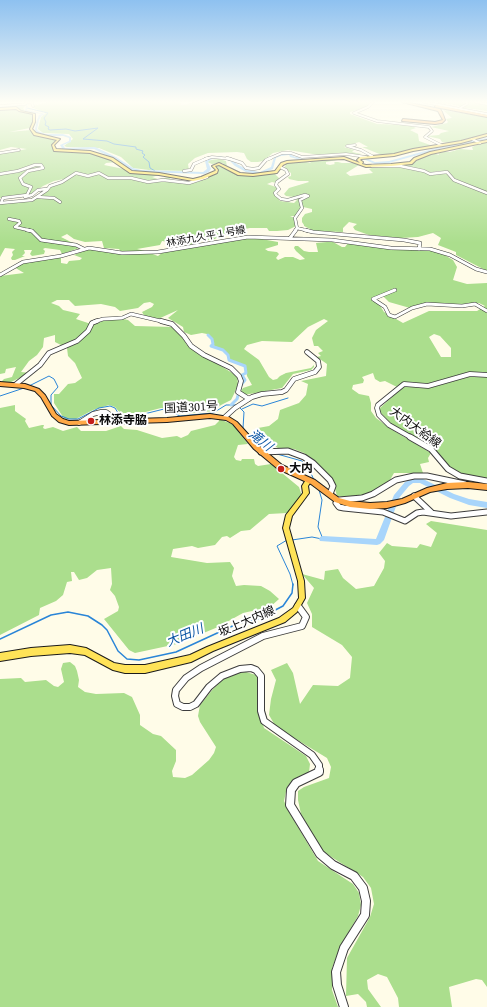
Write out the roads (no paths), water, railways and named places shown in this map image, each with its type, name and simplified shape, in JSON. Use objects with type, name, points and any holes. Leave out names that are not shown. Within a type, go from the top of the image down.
[{"type":"highway","name":"国道301号","points":[[0,384],[27,386],[40,392],[57,418],[64,422],[120,422],[176,420],[210,416],[225,417],[232,421],[284,469],[311,481],[324,489],[337,501],[359,506],[387,505],[403,501],[429,490],[441,487],[487,487]]},
{"type":"main road","points":[[54,149],[56,151],[83,151],[97,154],[112,159],[128,171],[137,174],[159,174],[193,180],[217,171],[213,166],[219,164],[239,174],[249,175],[273,173],[278,171],[287,162],[335,158],[344,158],[358,165],[372,166],[411,163],[415,159],[430,153],[448,149]]},
{"type":"main road","points":[[358,165],[362,163],[358,160],[360,158],[372,156],[391,156],[419,149]]},
{"type":"main road","points":[[298,606],[302,598],[302,586],[286,528],[288,517],[306,493],[305,486],[311,481]]},
{"type":"main road","name":"坂上大内線","points":[[0,657],[70,648],[86,652],[116,667],[125,669],[145,669],[191,658],[282,620],[292,613],[298,606]]},
{"type":"street","points":[[357,149],[372,156]]},
{"type":"street","points":[[0,153],[19,150]]},
{"type":"street","points":[[184,171],[191,170],[194,164],[201,160],[212,157],[228,158],[240,162],[246,168],[256,169],[262,166],[269,158],[282,153],[292,153],[295,156],[302,157],[346,154],[366,157]]},
{"type":"street","points":[[0,174],[18,171],[35,165],[41,165],[43,168],[28,171],[20,178],[23,184],[31,187],[27,195],[1,199]]},
{"type":"street","points":[[372,166],[400,166],[424,170],[430,174],[447,172],[454,180],[487,192]]},
{"type":"street","points":[[280,168],[289,172],[277,182],[276,185],[279,189],[275,193],[276,195],[281,199],[288,200],[305,195],[308,196],[300,200],[302,208],[295,218],[297,228],[290,238]]},
{"type":"street","points":[[37,198],[39,194],[48,189],[50,186],[62,182],[66,178],[78,173],[88,176],[98,173],[108,178],[118,177],[148,182],[163,180],[189,183],[207,176]]},
{"type":"street","points":[[1,199],[31,196],[38,190],[48,189]]},
{"type":"street","points":[[1,199],[0,203],[29,201],[37,198],[54,198],[60,202]]},
{"type":"street","points":[[9,219],[20,221],[20,223],[15,227],[32,231],[41,240],[76,246],[84,249]]},
{"type":"street","points":[[297,228],[316,232],[410,241],[420,243],[419,249]]},
{"type":"street","name":"林添九久平１号線","points":[[0,275],[23,262],[61,256],[84,249],[98,248],[122,253],[158,252],[214,244],[244,237],[332,240],[391,248],[436,250],[450,255],[476,269],[487,272]]},
{"type":"street","points":[[394,290],[373,299],[385,307],[389,315],[395,317],[406,313],[412,308],[429,304],[462,306],[475,304],[487,311]]},
{"type":"street","points":[[14,385],[40,365],[49,353],[77,342],[88,331],[92,323],[103,319],[122,318],[131,314],[172,324],[184,336],[191,346],[204,355],[214,358],[231,368],[240,376],[242,379],[238,392],[248,400]]},
{"type":"street","points":[[225,417],[241,404],[258,395],[282,392],[286,390],[294,379],[315,372],[319,367],[318,362],[307,352]]},
{"type":"street","name":"大内大給線","points":[[487,375],[470,374],[428,386],[404,384],[378,405],[377,408],[379,415],[389,425],[431,449],[448,469],[460,476],[487,481]]},
{"type":"street","points":[[79,423],[93,414],[101,412],[106,412],[120,420],[120,422]]},
{"type":"street","points":[[265,451],[293,452],[304,457],[313,463],[333,484],[330,494]]},
{"type":"street","points":[[470,486],[439,478],[414,476],[396,480],[373,494],[362,498],[337,501],[338,507],[377,510],[405,521],[417,514],[432,512],[451,516],[487,512]]},
{"type":"street","points":[[414,496],[432,512]]},
{"type":"street","points":[[298,606],[306,617],[302,626],[263,636],[201,668],[186,678],[176,690],[175,696],[177,704],[184,707],[190,707],[196,704],[209,687],[222,676],[240,669],[251,668],[256,670],[261,676],[261,711],[264,721],[312,755],[319,765],[319,772],[296,783],[291,790],[290,805],[320,854],[333,865],[354,876],[363,888],[366,901],[365,915],[344,948],[336,972],[337,984],[344,1007]]},
{"type":"waterway","points":[[96,149],[115,158],[132,169],[141,171],[204,173],[209,169],[206,162],[211,158],[219,157],[231,160],[236,165],[247,171],[260,173],[272,168],[275,158],[280,155],[291,154],[291,156],[297,158],[323,156]]},
{"type":"waterway","points":[[136,149],[143,151],[142,153],[145,155],[143,157],[149,162],[150,168],[155,171]]},
{"type":"waterway","points":[[358,156],[375,163],[389,162],[436,149]]},
{"type":"waterway","points":[[208,335],[212,339],[213,344],[211,346],[223,350],[228,355],[229,360],[245,366],[246,373],[242,375],[245,380],[241,385],[237,399],[231,405]]},
{"type":"waterway","name":"滝川","points":[[29,386],[49,376],[54,379],[58,387],[51,395],[51,405],[61,416],[69,419],[78,419],[99,408],[110,406],[115,408],[120,416],[128,418],[164,409],[180,416],[213,413],[226,405],[236,405]]},
{"type":"waterway","name":"滝川","points":[[0,396],[24,388]]},
{"type":"waterway","points":[[242,409],[253,404],[262,406],[288,398]]},
{"type":"waterway","name":"滝川","points":[[239,407],[244,412],[243,428],[256,442],[269,449]]},
{"type":"waterway","name":"滝川","points":[[277,454],[302,461],[309,469],[314,480]]},
{"type":"waterway","name":"滝川","points":[[323,539],[377,542],[380,540],[396,497],[407,484],[412,481],[421,480],[452,496],[469,502],[487,505]]},
{"type":"waterway","name":"滝川","points":[[319,490],[322,500],[318,527],[323,539]]},
{"type":"waterway","name":"大田川","points":[[292,540],[312,537],[322,539]]},
{"type":"waterway","name":"大田川","points":[[287,540],[277,546],[290,574],[293,585]]},
{"type":"waterway","name":"大田川","points":[[0,639],[51,615],[68,612],[88,616],[102,625],[107,630],[118,651],[127,659],[139,660],[176,652],[239,623],[256,620],[283,606],[292,593],[293,585]]},
{"type":"place","name":"林添寺脇","points":[[91,421]]},
{"type":"place","name":"大内","points":[[281,469]]}]
